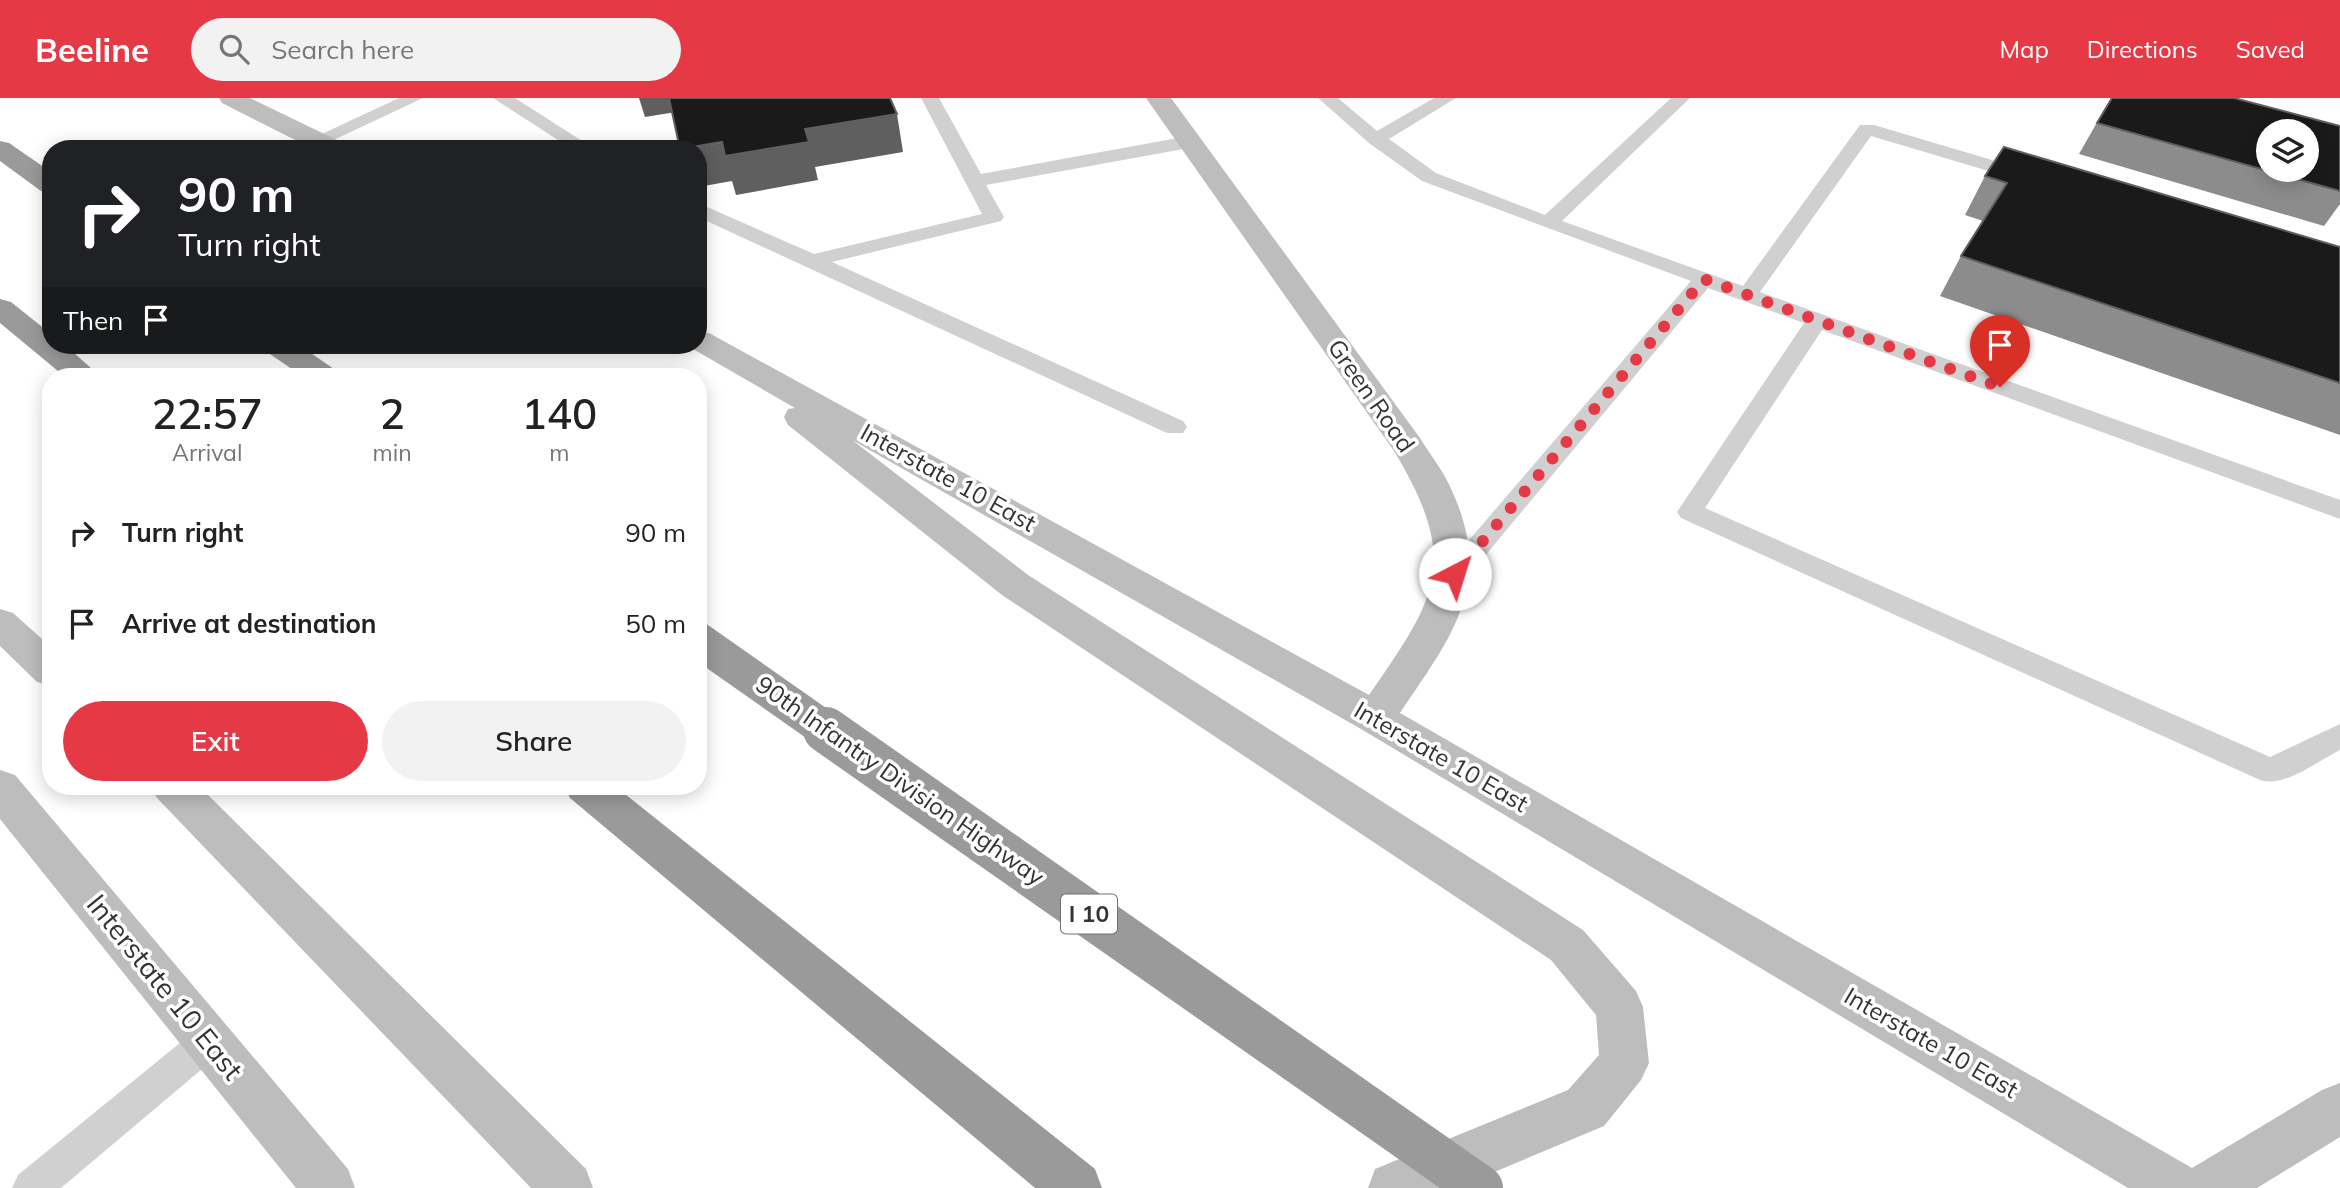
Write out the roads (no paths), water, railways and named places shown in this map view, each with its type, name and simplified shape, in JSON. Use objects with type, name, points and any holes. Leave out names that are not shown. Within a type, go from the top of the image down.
[{"type":"highway","points":[[0,149],[42,179]]},
{"type":"highway","points":[[0,308],[42,342]]},
{"type":"highway","points":[[57,354],[74,368]]},
{"type":"highway","points":[[291,354],[311,368]]},
{"type":"highway","name":"90th Infantry Division Highway","points":[[707,646],[1480,1188]]},
{"type":"highway","points":[[595,795],[1076,1188]]},
{"type":"main road","points":[[231,98],[316,140]]},
{"type":"main road","name":"Green Road","points":[[1158,98],[1408,446],[1436,493],[1450,533],[1455,574],[1444,612],[1375,718]]},
{"type":"main road","name":"Interstate 10 East","points":[[707,344],[1375,718],[2177,1188]]},
{"type":"main road","points":[[707,345],[1015,585],[1567,945],[1619,1007],[1624,1063],[1586,1108],[1394,1188]]},
{"type":"main road","points":[[0,623],[42,663]]},
{"type":"main road","name":"Interstate 10 East","points":[[0,788],[329,1188]]},
{"type":"main road","points":[[181,795],[567,1188]]},
{"type":"main road","points":[[2208,1188],[2340,1108]]},
{"type":"lane","points":[[335,140],[414,98]]},
{"type":"lane","points":[[502,98],[568,140]]},
{"type":"lane","points":[[812,261],[994,216],[930,98]]},
{"type":"lane","points":[[1328,98],[1376,139],[1429,177],[1548,223],[2340,510]]},
{"type":"lane","points":[[1376,139],[1447,98]]},
{"type":"lane","points":[[1548,223],[1681,98]]},
{"type":"lane","points":[[1747,295],[1867,129],[2051,183]]},
{"type":"lane","points":[[975,181],[1189,142]]},
{"type":"lane","points":[[707,213],[1175,427]]},
{"type":"lane","points":[[1455,574],[1704,279]]},
{"type":"lane","points":[[1817,320],[1690,512],[2271,771],[2340,736]]},
{"type":"lane","points":[[31,1188],[209,1041]]}]
